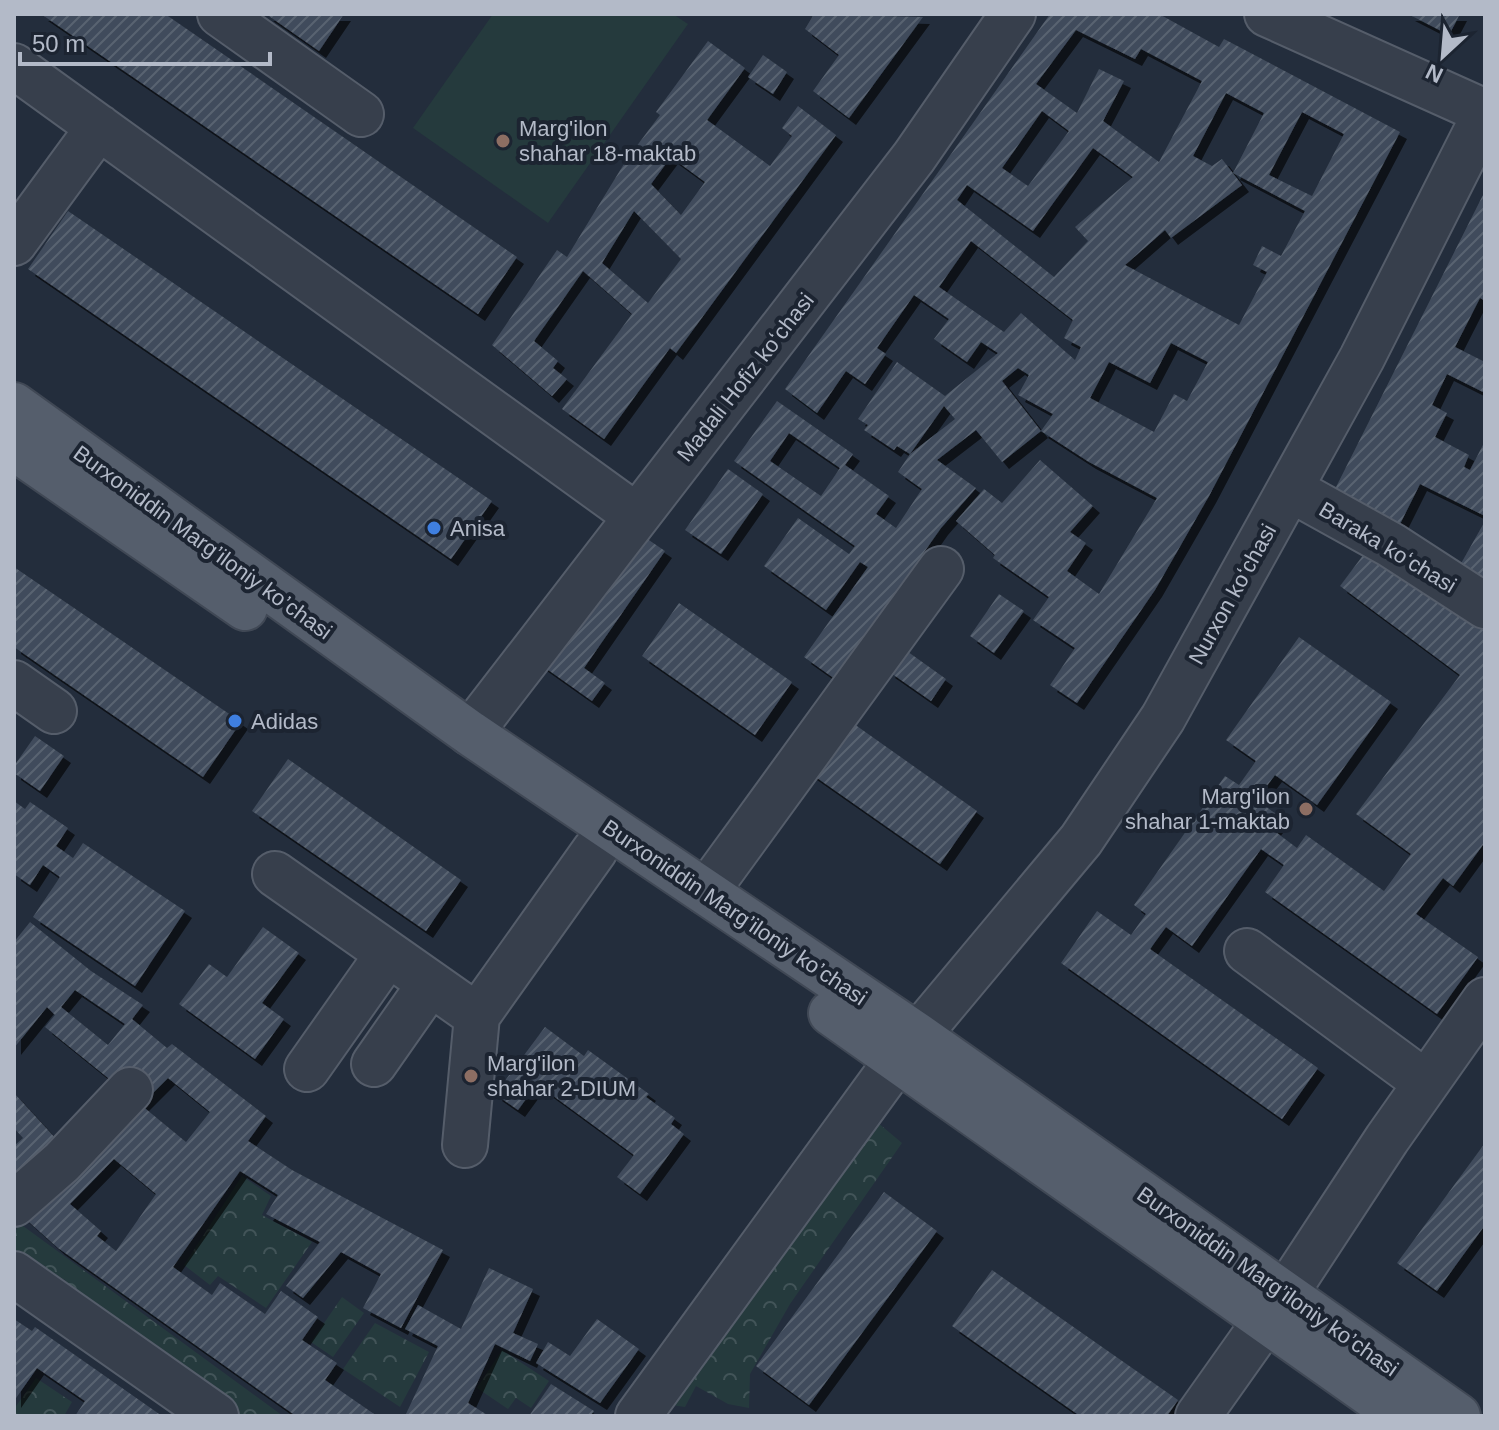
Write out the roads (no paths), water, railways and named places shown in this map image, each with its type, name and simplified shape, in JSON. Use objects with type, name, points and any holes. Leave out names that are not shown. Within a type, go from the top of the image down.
[{"type":"main road","name":"Burxoniddin Marg’iloniy ko’chasi","points":[[14,405],[470,733],[706,892],[908,1047],[1276,1307],[1458,1416]]},
{"type":"main road","name":"Burxoniddin Marg’iloniy ko’chasi","points":[[14,448],[595,850],[908,1047]]},
{"type":"main road","name":"Burxoniddin Marg’iloniy ko’chasi","points":[[1276,1307],[1401,1416]]},
{"type":"street","points":[[220,14],[361,114]]},
{"type":"street","name":"Madali Hofiz koʻchasi","points":[[470,733],[635,515],[713,421],[914,157],[1013,14]]},
{"type":"street","points":[[1267,14],[1485,113]]},
{"type":"street","points":[[14,66],[635,515]]},
{"type":"street","name":"Nurxon koʻchasi","points":[[638,1416],[908,1047],[1081,840],[1163,718],[1362,358],[1485,113]]},
{"type":"street","points":[[14,243],[99,127]]},
{"type":"street","name":"Baraka koʻchasi","points":[[1290,489],[1391,545],[1485,606]]},
{"type":"street","points":[[706,892],[941,569]]},
{"type":"street","points":[[15,686],[54,711]]},
{"type":"street","points":[[465,1145],[477,1016],[595,850]]},
{"type":"street","points":[[275,874],[477,1016]]},
{"type":"street","points":[[1247,951],[1426,1083]]},
{"type":"street","points":[[307,1069],[388,954]]},
{"type":"street","points":[[374,1064],[430,984]]},
{"type":"street","points":[[1198,1416],[1485,1000]]},
{"type":"street","points":[[14,1204],[62,1162],[130,1090]]},
{"type":"street","points":[[14,1274],[216,1416]]},
{"type":"place","name":"Marg'ilon shahar 18-maktab","points":[[503,141]]},
{"type":"place","name":"Anisa","points":[[434,528]]},
{"type":"place","name":"Adidas","points":[[235,721]]},
{"type":"place","name":"Marg'ilon shahar 1-maktab","points":[[1306,809]]},
{"type":"place","name":"Marg'ilon shahar 2-DIUM","points":[[471,1076]]}]
